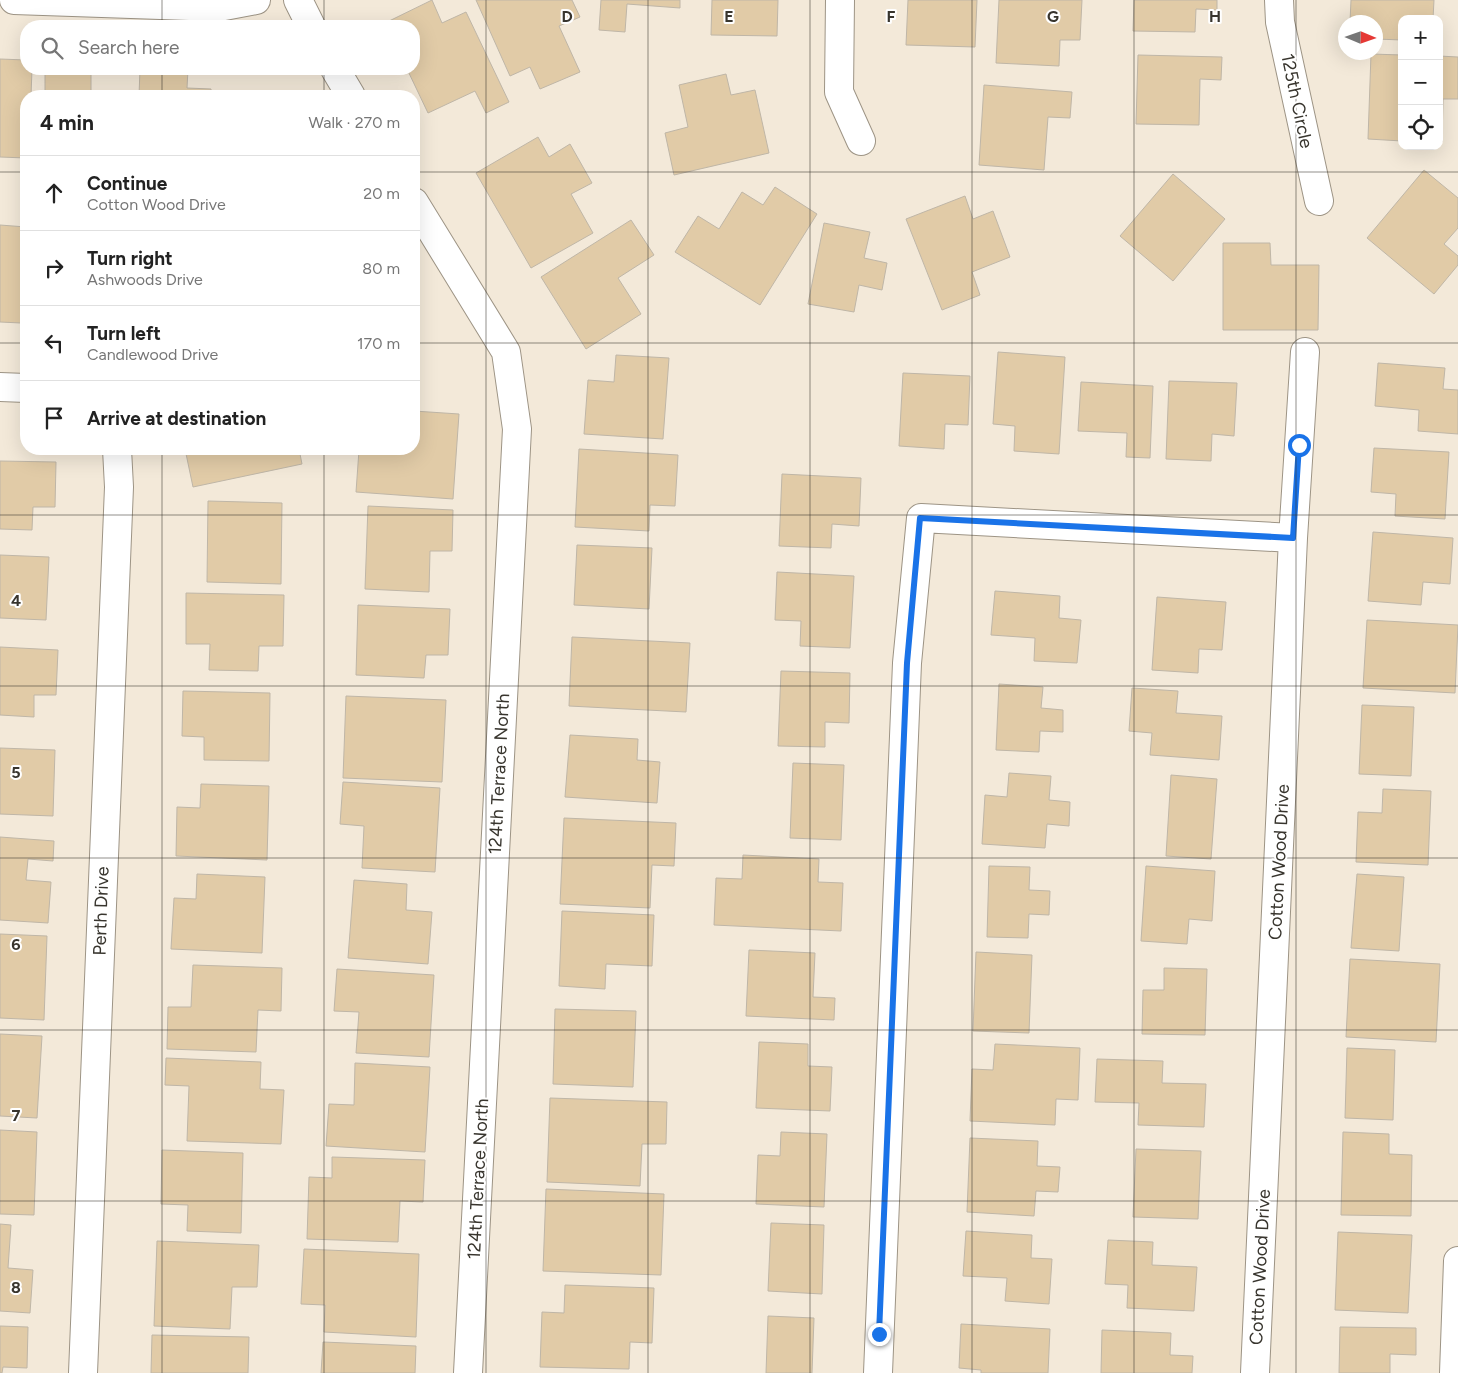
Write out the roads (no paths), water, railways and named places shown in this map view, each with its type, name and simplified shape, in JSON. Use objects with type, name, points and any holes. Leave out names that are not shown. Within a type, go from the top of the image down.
[{"type":"street","points":[[14,0],[219,7],[256,0]]},
{"type":"street","points":[[298,0],[308,20]]},
{"type":"street","points":[[840,0],[839,92],[861,141]]},
{"type":"street","name":"125th Circle","points":[[1279,0],[1280,22],[1319,201]]},
{"type":"street","points":[[339,75],[347,90]]},
{"type":"street","name":"124th Terrace North","points":[[420,212],[506,352],[517,429],[468,1373]]},
{"type":"street","name":"Cotton Wood Drive","points":[[1255,1373],[1293,538],[1305,352]]},
{"type":"street","points":[[0,387],[20,388]]},
{"type":"street","name":"Perth Drive","points":[[83,1373],[119,487],[117,455]]},
{"type":"street","points":[[878,1373],[906,673],[920,518],[1293,538]]},
{"type":"street","points":[[1454,1373],[1458,1260]]}]
